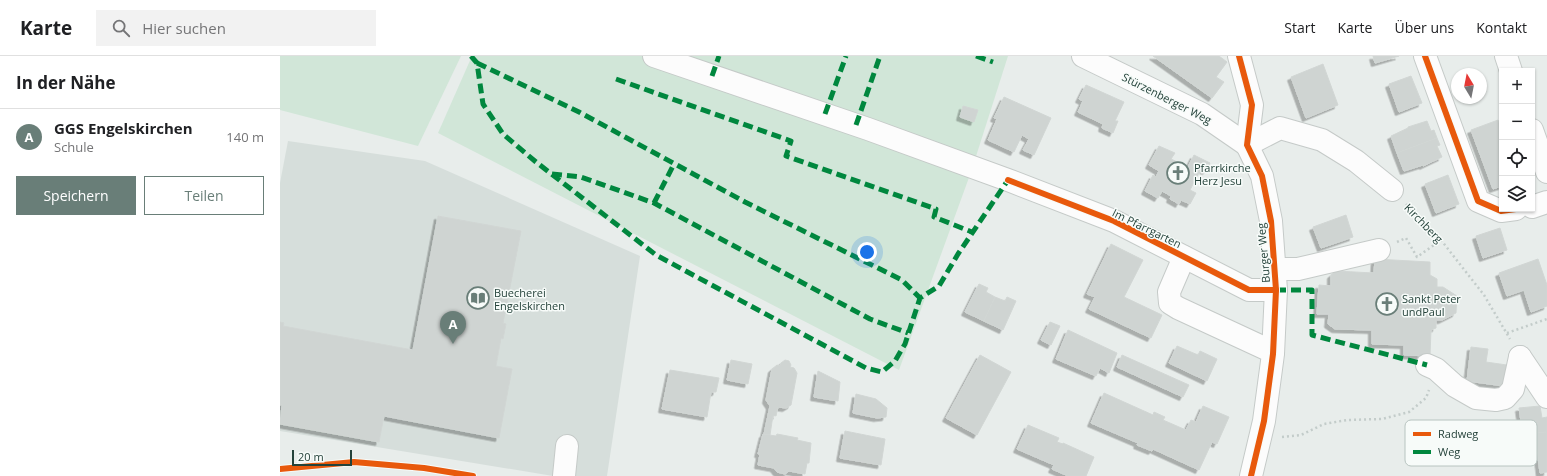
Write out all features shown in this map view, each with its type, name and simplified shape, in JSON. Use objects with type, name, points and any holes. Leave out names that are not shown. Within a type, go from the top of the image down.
[{"type":"street","name":"Im Pfarrgarten","points":[[654,56],[868,129],[1008,180],[1114,221],[1249,290],[1276,290]]},
{"type":"street","name":"Stürzenberger Weg","points":[[1083,56],[1202,114],[1247,145]]},
{"type":"street","points":[[1240,56],[1252,105],[1247,145]]},
{"type":"street","points":[[1425,56],[1478,201],[1499,210]]},
{"type":"street","points":[[1506,56],[1510,68]]},
{"type":"street","points":[[1247,145],[1280,128],[1322,140],[1356,161],[1392,190]]},
{"type":"street","points":[[1535,138],[1547,172]]},
{"type":"street","name":"Burger Weg","points":[[1247,145],[1262,176],[1270,221],[1276,290],[1273,352],[1264,421],[1252,476]]},
{"type":"street","points":[[1535,206],[1547,202]]},
{"type":"street","points":[[1274,269],[1298,269],[1378,250]]},
{"type":"street","points":[[1184,257],[1168,292],[1170,303],[1273,352]]},
{"type":"street","points":[[1432,367],[1455,386],[1476,398],[1496,400],[1505,398],[1513,389],[1520,357]]},
{"type":"street","points":[[1520,357],[1547,397]]},
{"type":"street","points":[[564,476],[567,446]]},
{"type":"path","points":[[1406,238],[1417,257],[1441,240]]},
{"type":"path","points":[[1506,333],[1547,318]]},
{"type":"path","points":[[1260,440],[1301,435],[1324,424],[1348,420],[1382,419],[1409,412],[1426,398],[1432,367]]},
{"type":"shaded area","points":[[288,141],[425,161],[640,256],[607,476],[553,476],[280,431],[280,183]]},
{"type":"green space","points":[[280,56],[461,56],[418,146],[280,110]]},
{"type":"green space","points":[[472,56],[1008,56],[971,172],[899,370],[438,133]]},
{"type":"building","points":[[1153,56],[1219,56],[1227,62],[1216,77],[1224,82],[1212,98]]},
{"type":"building","points":[[1373,56],[1399,56],[1375,63]]},
{"type":"building","points":[[1323,64],[1338,105],[1306,118],[1291,77]]},
{"type":"building","points":[[1411,76],[1422,103],[1399,112],[1389,84]]},
{"type":"building","points":[[1086,85],[1124,102],[1115,121],[1118,121],[1113,133],[1102,128],[1103,124],[1078,112],[1083,101],[1079,99]]},
{"type":"building","points":[[1004,97],[1051,118],[1034,155],[1023,150],[1029,139],[1022,135],[1014,152],[988,140],[997,119],[994,118]]},
{"type":"building","points":[[963,106],[978,110],[974,122],[960,117]]},
{"type":"building","points":[[1498,120],[1499,187],[1493,189],[1471,130]]},
{"type":"building","points":[[1427,121],[1431,131],[1434,130],[1437,138],[1397,153],[1391,136],[1408,127]]},
{"type":"building","points":[[1437,138],[1440,145],[1437,146],[1442,157],[1423,166],[1404,171],[1397,153]]},
{"type":"building","name":"Pfarrkirche Herz Jesu","points":[[1159,146],[1175,153],[1171,159],[1188,167],[1194,155],[1210,163],[1206,171],[1201,169],[1190,190],[1196,193],[1190,204],[1181,200],[1179,204],[1170,199],[1171,196],[1162,191],[1158,198],[1145,191],[1153,175],[1156,177],[1159,171],[1149,165]]},
{"type":"building","points":[[1448,175],[1459,204],[1436,213],[1425,184]]},
{"type":"building","points":[[1346,215],[1353,237],[1321,248],[1313,227]]},
{"type":"building","points":[[438,216],[521,231],[503,323],[506,324],[503,339],[501,338],[496,366],[512,369],[499,438],[384,416],[379,442],[280,424],[282,405],[280,405],[280,322],[284,323],[283,326],[413,350]]},
{"type":"building","points":[[1500,228],[1507,250],[1483,258],[1476,236]]},
{"type":"building","points":[[1111,244],[1143,260],[1124,297],[1162,315],[1151,338],[1089,309],[1095,297],[1087,294]]},
{"type":"building","name":"Sankt Peter undPaul","points":[[1375,259],[1430,262],[1430,275],[1437,279],[1437,287],[1443,287],[1457,296],[1456,313],[1442,320],[1436,320],[1436,328],[1431,330],[1430,356],[1404,355],[1404,345],[1372,344],[1372,330],[1335,329],[1328,324],[1329,314],[1317,314],[1319,285],[1331,286],[1331,275],[1336,271],[1374,273]]},
{"type":"building","points":[[1538,259],[1547,285],[1547,306],[1531,312],[1524,290],[1507,296],[1499,273]]},
{"type":"building","points":[[979,284],[988,288],[986,292],[995,297],[984,321],[965,312]]},
{"type":"building","points":[[995,297],[1005,301],[1007,297],[1016,301],[1003,330],[984,321]]},
{"type":"building","points":[[1050,322],[1060,326],[1051,345],[1041,340]]},
{"type":"building","points":[[1068,330],[1117,353],[1109,373],[1100,368],[1096,376],[1056,359]]},
{"type":"building","points":[[1177,346],[1198,355],[1200,351],[1217,359],[1207,381],[1169,363]]},
{"type":"building","points":[[1471,347],[1488,349],[1486,362],[1507,365],[1504,386],[1467,381]]},
{"type":"building","points":[[980,355],[1011,372],[977,435],[946,418]]},
{"type":"building","points":[[1122,355],[1189,385],[1183,397],[1117,367]]},
{"type":"building","points":[[731,360],[752,364],[748,384],[727,380]]},
{"type":"building","points":[[785,360],[789,361],[791,365],[790,367],[794,368],[797,373],[791,405],[786,408],[778,407],[776,416],[773,415],[770,435],[764,434],[770,406],[766,400],[772,369],[777,365],[780,366]]},
{"type":"building","points":[[670,370],[719,378],[716,392],[711,392],[707,417],[662,409]]},
{"type":"building","points":[[818,371],[840,382],[838,401],[814,397]]},
{"type":"building","points":[[1104,393],[1153,415],[1154,412],[1165,417],[1163,420],[1186,430],[1191,420],[1196,422],[1203,406],[1229,417],[1217,444],[1212,442],[1199,470],[1153,449],[1152,451],[1137,445],[1138,443],[1091,423]]},
{"type":"building","points":[[856,394],[876,399],[887,408],[886,417],[877,418],[853,413]]},
{"type":"building","points":[[1540,406],[1542,418],[1547,417],[1547,432],[1537,433],[1537,420],[1521,420],[1519,408]]},
{"type":"building","points":[[1028,425],[1059,438],[1057,442],[1063,443],[1094,457],[1086,476],[1068,476],[1052,469],[1054,465],[1017,449]]},
{"type":"building","points":[[845,431],[885,439],[881,465],[840,458]]},
{"type":"building","points":[[1547,432],[1547,472],[1540,473],[1537,449],[1537,433]]},
{"type":"building","points":[[763,434],[776,436],[777,434],[798,438],[797,440],[811,443],[809,463],[807,463],[805,474],[789,471],[785,474],[777,472],[774,468],[758,465],[760,454],[758,454]]},
{"type":"marked path","points":[[471,56],[477,63],[483,104],[503,134],[536,162],[656,255],[866,368],[882,372],[895,361],[905,344],[920,298],[939,286],[958,254],[1008,180]]},
{"type":"marked path","points":[[712,76],[719,56]]},
{"type":"marked path","points":[[825,114],[846,56]]},
{"type":"marked path","points":[[856,125],[880,56]]},
{"type":"marked path","points":[[976,56],[993,62]]},
{"type":"marked path","points":[[477,63],[579,112],[745,202],[902,280],[920,298]]},
{"type":"marked path","points":[[616,79],[791,141],[786,156],[936,209],[934,217],[972,232]]},
{"type":"marked path","points":[[654,203],[674,164]]},
{"type":"marked path","points":[[552,174],[581,177],[654,203],[870,319],[908,333]]},
{"type":"marked path","points":[[1276,290],[1312,290],[1312,335],[1427,365]]},
{"type":"cycle path","points":[[1239,56],[1252,105],[1247,145],[1262,176],[1271,221],[1276,290],[1273,354],[1264,421],[1251,476]]},
{"type":"cycle path","points":[[1425,56],[1478,201],[1499,210]]},
{"type":"cycle path","points":[[1008,180],[1114,221],[1249,290],[1276,290]]},
{"type":"cycle path","points":[[280,469],[354,462],[424,468],[473,476]]},
{"type":"place","name":"Pfarrkirche Herz Jesu","points":[[1178,173]]},
{"type":"place","name":"Buecherei Engelskirchen","points":[[478,298]]},
{"type":"place","name":"Sankt Peter undPaul","points":[[1387,304]]},
{"type":"place","name":"GGS Engelskirchen","points":[[453,344]]}]
